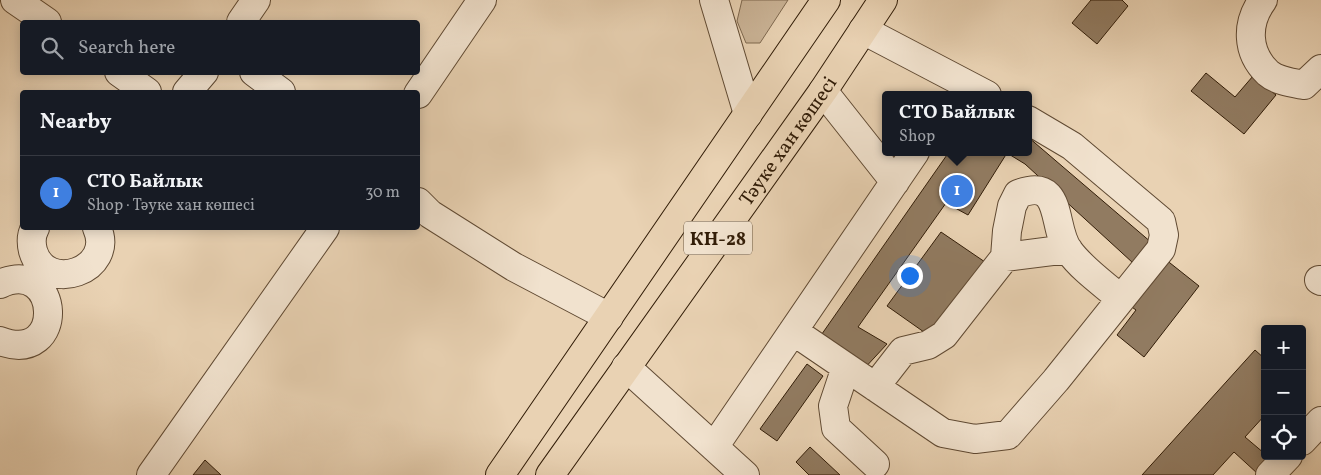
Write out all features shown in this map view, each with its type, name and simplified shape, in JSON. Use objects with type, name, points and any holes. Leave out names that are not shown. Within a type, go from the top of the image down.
[{"type":"main road","name":"КН-28","points":[[500,475],[826,0]]},
{"type":"main road","name":"Тәуке хан көшесі","points":[[550,475],[823,91],[884,0]]},
{"type":"lane","points":[[15,0],[44,20]]},
{"type":"lane","points":[[420,91],[482,0]]},
{"type":"lane","points":[[714,0],[748,114]]},
{"type":"lane","points":[[1263,0],[1252,14],[1251,49],[1269,74],[1286,82],[1304,85],[1321,69]]},
{"type":"lane","points":[[864,30],[959,88]]},
{"type":"lane","points":[[123,75],[145,90]]},
{"type":"lane","points":[[189,90],[201,75]]},
{"type":"lane","points":[[258,75],[278,90]]},
{"type":"lane","points":[[823,91],[895,182]]},
{"type":"lane","points":[[793,331],[943,433],[975,439],[1008,435],[1056,380],[1161,248],[1164,234],[1161,221],[1072,146],[1032,122]]},
{"type":"lane","points":[[714,447],[912,156]]},
{"type":"lane","points":[[875,387],[903,351],[928,344],[944,335],[1005,257],[1007,231],[1012,206],[1018,194],[1028,190],[1045,192],[1052,199],[1068,250],[1080,264],[1121,299]]},
{"type":"lane","points":[[420,204],[430,214],[514,267],[609,317]]},
{"type":"lane","points":[[0,341],[10,345],[32,342],[46,326],[49,305],[38,275],[39,262],[33,248],[35,230]]},
{"type":"lane","points":[[0,284],[38,275],[70,274],[81,271],[91,264],[97,255],[100,244],[97,230]]},
{"type":"lane","points":[[151,475],[324,230]]},
{"type":"lane","points":[[1005,257],[1068,250]]},
{"type":"lane","points":[[626,367],[745,475]]},
{"type":"lane","points":[[846,367],[834,406],[836,428],[875,464]]},
{"type":"lane","points":[[1306,437],[1321,421]]},
{"type":"lane","points":[[1270,475],[1284,460]]},
{"type":"shaded area","points":[[742,0],[788,0],[760,43],[746,43],[737,21]]},
{"type":"building","points":[[1091,0],[1122,0],[1128,6],[1097,44],[1072,23]]},
{"type":"building","points":[[1206,73],[1235,97],[1253,76],[1276,95],[1244,134],[1191,91]]},
{"type":"building","points":[[1032,140],[1152,243],[1133,263],[1025,164],[1012,156],[1032,156]]},
{"type":"building","points":[[946,156],[1005,156],[968,215],[946,203],[858,327],[887,344],[862,371],[817,341]]},
{"type":"building","points":[[941,232],[985,262],[931,337],[887,306]]},
{"type":"building","points":[[1165,259],[1199,286],[1144,357],[1117,335],[1136,310],[1129,305]]},
{"type":"building","points":[[1255,350],[1261,355],[1261,419],[1245,437],[1261,451],[1261,460],[1270,460],[1258,474],[1234,452],[1213,475],[1142,475]]},
{"type":"building","points":[[807,364],[823,376],[777,441],[760,429]]},
{"type":"building","points":[[810,447],[840,475],[809,475],[796,462]]},
{"type":"building","points":[[205,460],[221,475],[193,475]]},
{"type":"place","name":"СТО Байлык","points":[[957,191]]}]
